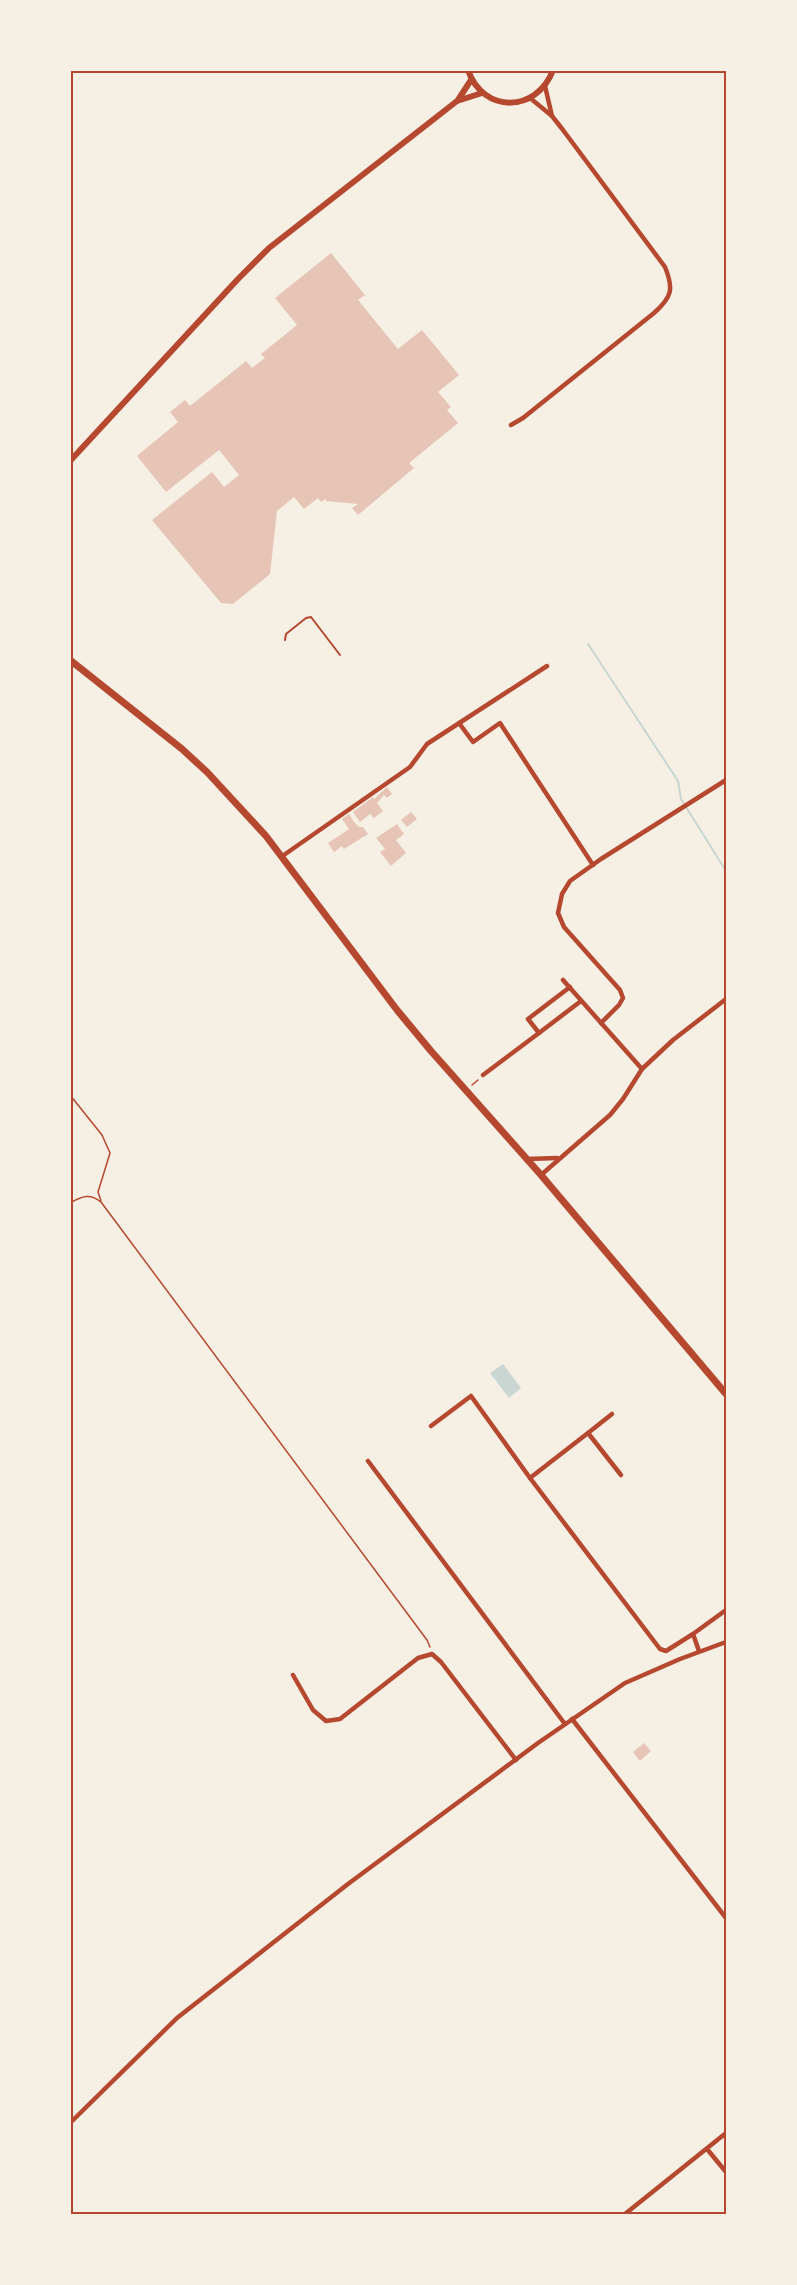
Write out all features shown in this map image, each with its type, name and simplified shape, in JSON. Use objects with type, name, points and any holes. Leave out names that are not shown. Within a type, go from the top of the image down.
[{"type":"main road","points":[[70,660],[207,771],[266,836],[397,1010],[541,1175],[726,1394]]},
{"type":"street","points":[[468,70],[471,80],[482,93],[505,103],[530,98],[545,86],[553,70]]},
{"type":"street","points":[[70,461],[269,248],[457,101],[471,80]]},
{"type":"street","points":[[545,86],[552,116]]},
{"type":"street","points":[[457,101],[482,93]]},
{"type":"street","points":[[511,425],[545,401],[654,313],[667,300],[672,283],[665,267],[552,116],[530,98]]},
{"type":"street","points":[[281,857],[410,767],[427,744],[547,666]]},
{"type":"street","points":[[459,723],[473,742],[500,723],[593,865]]},
{"type":"street","points":[[601,1023],[620,1005],[623,998],[620,990],[564,927],[558,913],[562,894],[570,881],[593,865],[726,780]]},
{"type":"street","points":[[563,980],[642,1070]]},
{"type":"street","points":[[539,1033],[528,1019],[570,987]]},
{"type":"street","points":[[541,1175],[610,1115],[623,1100],[642,1070],[673,1040],[726,999]]},
{"type":"street","points":[[483,1076],[581,1001]]},
{"type":"street","points":[[527,1159],[560,1158]]},
{"type":"street","points":[[431,1426],[471,1396],[530,1478],[660,1649],[666,1651],[726,1610]]},
{"type":"street","points":[[530,1478],[612,1414]]},
{"type":"street","points":[[588,1433],[621,1475]]},
{"type":"street","points":[[368,1461],[565,1724]]},
{"type":"street","points":[[693,1634],[699,1652]]},
{"type":"street","points":[[70,2123],[177,2018],[348,1884],[565,1724],[625,1683],[726,1642]]},
{"type":"street","points":[[293,1675],[313,1710],[326,1721],[340,1719],[418,1658],[432,1654],[441,1662],[516,1760]]},
{"type":"street","points":[[572,1719],[726,1918]]},
{"type":"street","points":[[625,2214],[726,2133]]},
{"type":"street","points":[[707,2149],[726,2172]]},
{"type":"lane","points":[[285,640],[286,634],[306,618],[311,617],[340,655]]},
{"type":"path","points":[[472,1085],[483,1076]]},
{"type":"path","points":[[70,1095],[102,1135],[110,1153],[98,1192],[101,1202]]},
{"type":"path","points":[[70,1203],[82,1196],[95,1197],[101,1202],[427,1640],[432,1654]]},
{"type":"shaded area","points":[[503,1364],[521,1388],[509,1398],[490,1373]]},
{"type":"building","points":[[331,253],[365,295],[358,300],[398,349],[422,330],[459,375],[438,392],[451,407],[447,410],[458,423],[409,463],[414,468],[358,515],[352,508],[358,504],[326,501],[325,499],[321,502],[318,498],[304,509],[294,497],[277,511],[270,574],[233,604],[221,603],[152,520],[212,472],[224,487],[239,475],[219,450],[166,492],[137,456],[178,422],[170,412],[185,400],[190,406],[246,361],[252,368],[265,358],[261,354],[297,325],[275,298]]},
{"type":"building","points":[[387,787],[392,794],[387,798],[384,795],[377,803],[383,811],[374,818],[370,814],[360,822],[353,812],[373,797],[374,799]]},
{"type":"building","points":[[411,812],[417,819],[407,827],[401,820]]},
{"type":"building","points":[[349,814],[354,822],[359,827],[363,827],[368,834],[344,849],[342,846],[334,852],[328,843],[349,829],[342,819]]},
{"type":"building","points":[[397,824],[404,834],[396,840],[406,853],[391,866],[380,852],[385,849],[376,838]]},
{"type":"building","points":[[644,1743],[651,1751],[640,1761],[633,1752]]},
{"type":"waterway","points":[[588,644],[678,781],[681,799],[726,871]]}]
